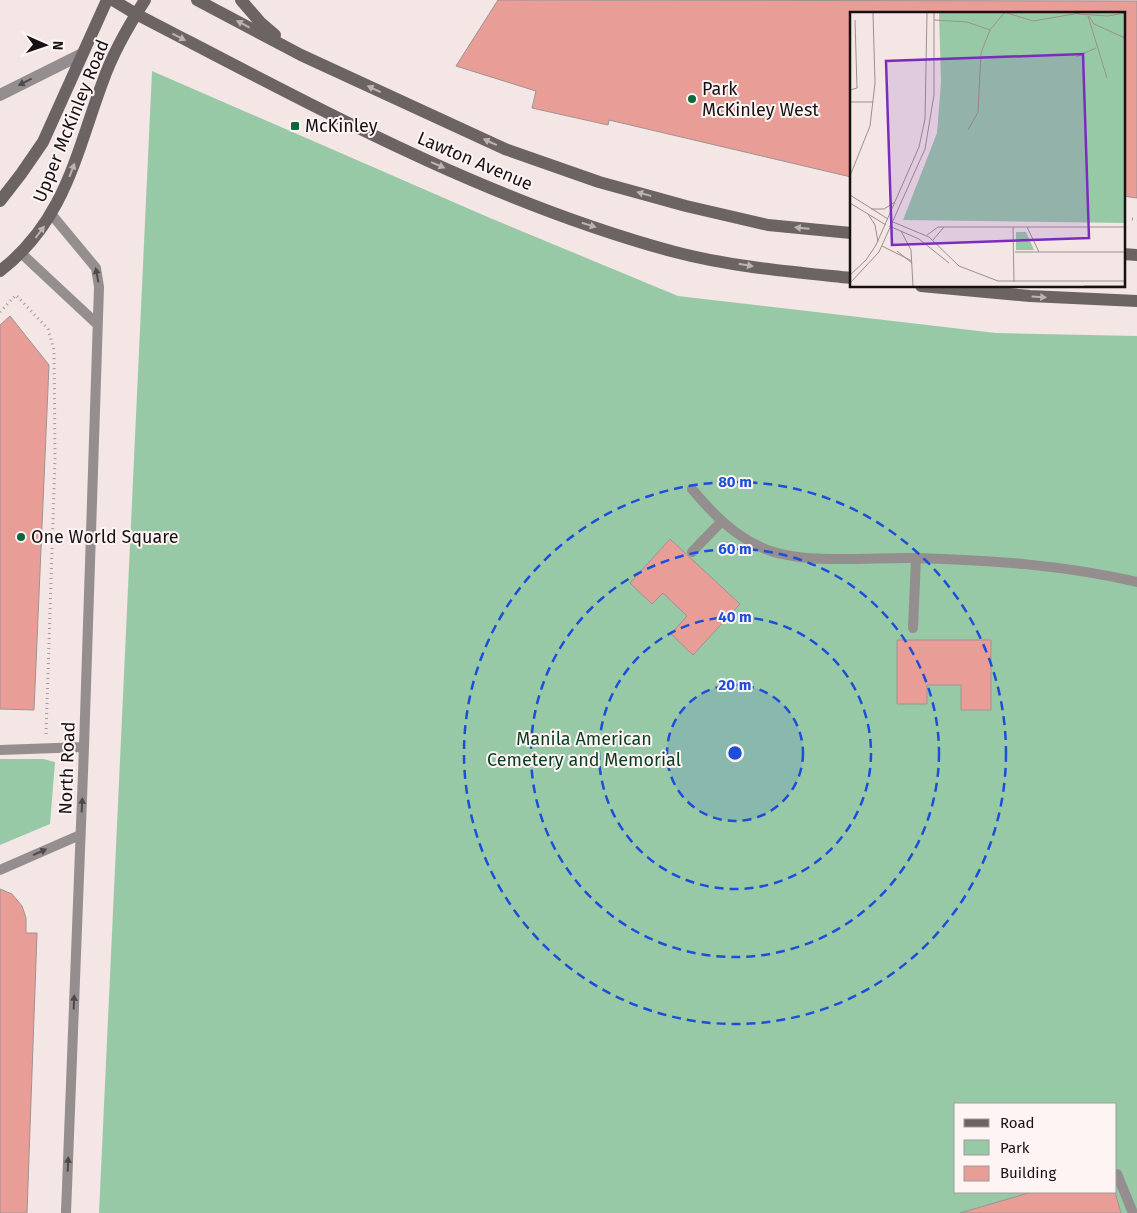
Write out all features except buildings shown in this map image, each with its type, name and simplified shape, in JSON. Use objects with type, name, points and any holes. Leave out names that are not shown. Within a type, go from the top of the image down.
[{"type":"main road","name":"Upper McKinley Road","points":[[0,201],[26,168],[43,142],[107,0]]},
{"type":"main road","name":"Lawton Avenue","points":[[113,0],[136,14],[394,146],[583,224],[677,252],[765,269],[850,278]]},
{"type":"main road","name":"Upper McKinley Road","points":[[0,271],[33,241],[52,215],[70,176],[109,66],[145,0]]},
{"type":"main road","name":"Lawton Avenue","points":[[197,0],[301,55],[505,149],[598,182],[686,206],[768,225],[850,233]]},
{"type":"main road","points":[[241,0],[260,22],[301,55]]},
{"type":"main road","points":[[1124,254],[1137,255]]},
{"type":"main road","points":[[943,288],[1030,296],[1137,301]]},
{"type":"street","points":[[0,95],[82,54]]},
{"type":"lane","name":"North Road","points":[[52,215],[96,268],[99,287],[66,1213]]},
{"type":"lane","points":[[21,253],[97,324]]},
{"type":"lane","points":[[692,489],[721,522],[765,549],[801,558],[916,558],[1027,563],[1102,574],[1137,582]]},
{"type":"lane","points":[[692,552],[721,522]]},
{"type":"lane","points":[[914,628],[916,558]]},
{"type":"lane","points":[[0,750],[84,747]]},
{"type":"lane","points":[[0,870],[80,835]]},
{"type":"lane","points":[[1117,1174],[1133,1213]]},
{"type":"path","points":[[0,312],[16,295],[48,329],[54,350],[55,459],[46,736],[37,736]]},
{"type":"green space","name":"Manila American Cemetery and Memorial","points":[[152,71],[490,218],[678,296],[996,333],[1137,336],[1137,1213],[99,1213]]},
{"type":"green space","points":[[0,759],[43,759],[55,762],[50,824],[0,845]]},
{"type":"place","name":"Park McKinley West","points":[[692,99]]},
{"type":"place","name":"McKinley","points":[[295,126]]},
{"type":"place","name":"One World Square","points":[[21,537]]}]
